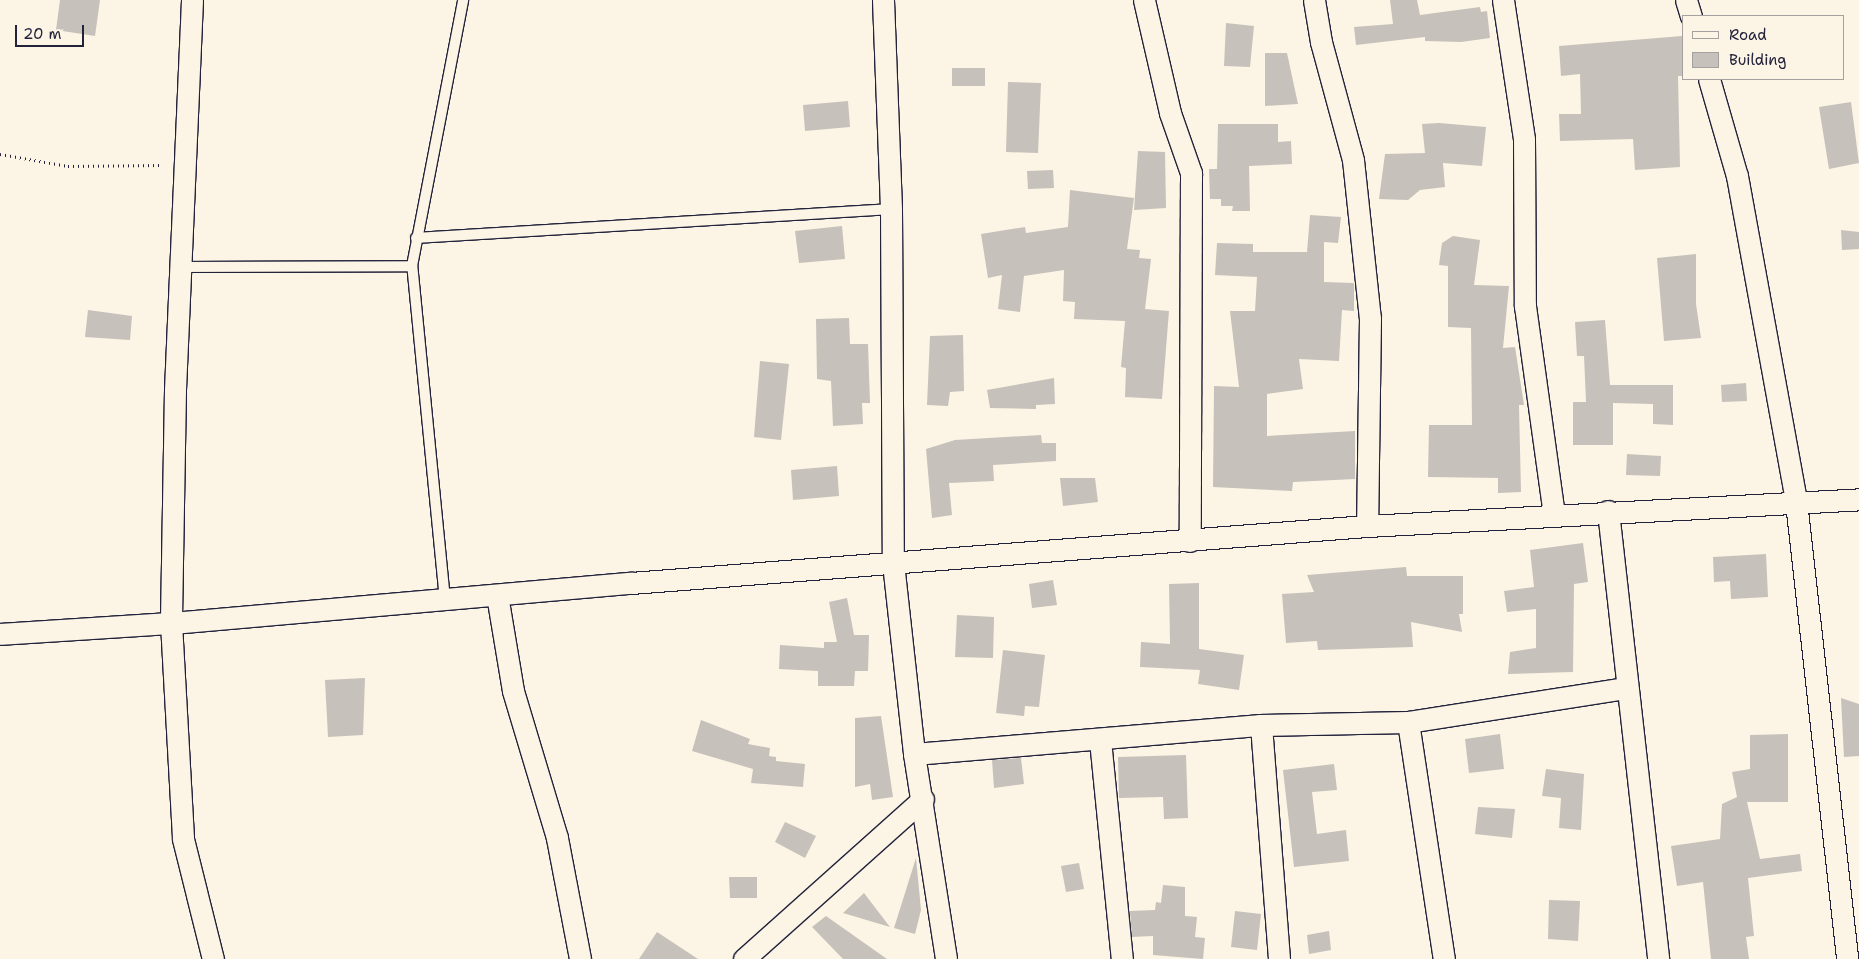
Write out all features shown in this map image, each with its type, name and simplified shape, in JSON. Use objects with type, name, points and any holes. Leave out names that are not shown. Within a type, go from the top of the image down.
[{"type":"street","points":[[192,0],[171,518],[171,624],[183,838],[213,959]]},
{"type":"street","points":[[883,0],[891,209],[893,563],[914,754],[923,799],[946,959]]},
{"type":"street","points":[[1144,0],[1170,112],[1191,173],[1190,542]]},
{"type":"street","points":[[1314,0],[1321,42],[1352,160],[1370,318],[1367,526]]},
{"type":"street","points":[[1503,0],[1524,139],[1525,306],[1554,514]]},
{"type":"street","points":[[1686,0],[1691,15]]},
{"type":"street","points":[[1709,80],[1737,176],[1796,502],[1847,959]]},
{"type":"street","points":[[0,634],[171,624],[497,595],[893,563],[1190,542],[1367,526],[1608,511],[1859,499]]},
{"type":"street","points":[[1608,511],[1625,688],[1658,959]]},
{"type":"street","points":[[497,595],[513,691],[557,838],[580,959]]},
{"type":"street","points":[[914,754],[1100,740],[1262,724],[1408,722],[1625,688]]},
{"type":"street","points":[[1408,722],[1444,959]]},
{"type":"street","points":[[1262,724],[1279,959]]},
{"type":"street","points":[[1100,740],[1122,959]]},
{"type":"street","points":[[744,959],[923,799]]},
{"type":"lane","points":[[445,600],[412,266],[463,0]]},
{"type":"lane","points":[[416,238],[891,209]]},
{"type":"lane","points":[[180,267],[412,266]]},
{"type":"path","points":[[0,154],[68,166],[186,165]]},
{"type":"building","points":[[60,0],[100,0],[95,36],[56,30]]},
{"type":"building","points":[[1390,0],[1417,0],[1420,15],[1480,7],[1481,12],[1487,11],[1490,38],[1461,42],[1425,41],[1425,37],[1356,45],[1354,27],[1393,24]]},
{"type":"building","points":[[1226,23],[1254,26],[1250,67],[1224,66]]},
{"type":"building","points":[[1682,36],[1682,76],[1678,76],[1680,167],[1635,170],[1633,139],[1560,141],[1559,114],[1581,114],[1580,74],[1561,76],[1559,46]]},
{"type":"building","points":[[1265,53],[1287,53],[1298,104],[1265,106]]},
{"type":"building","points":[[952,68],[985,68],[985,86],[952,86]]},
{"type":"building","points":[[1008,82],[1041,83],[1038,153],[1006,152]]},
{"type":"building","points":[[848,101],[850,127],[805,131],[803,105]]},
{"type":"building","points":[[1851,102],[1859,163],[1829,169],[1819,107]]},
{"type":"building","points":[[1439,123],[1486,127],[1482,166],[1443,163],[1445,187],[1420,190],[1408,200],[1379,199],[1385,154],[1425,153],[1422,124]]},
{"type":"building","points":[[1218,124],[1278,124],[1278,142],[1291,141],[1292,164],[1249,166],[1250,211],[1232,211],[1233,206],[1221,206],[1221,199],[1210,199],[1209,169],[1217,169]]},
{"type":"building","points":[[1138,151],[1165,152],[1166,208],[1134,210]]},
{"type":"building","points":[[1053,170],[1054,188],[1028,189],[1027,171]]},
{"type":"building","points":[[1070,190],[1134,198],[1127,249],[1140,250],[1139,258],[1151,259],[1145,309],[1169,311],[1162,399],[1125,397],[1126,368],[1121,367],[1125,321],[1074,319],[1075,302],[1063,301],[1064,270],[1024,276],[1020,312],[998,309],[1002,275],[988,278],[981,234],[1025,227],[1026,233],[1068,227]]},
{"type":"building","points":[[1310,215],[1341,217],[1338,243],[1324,242],[1324,282],[1354,283],[1354,311],[1342,310],[1339,361],[1299,359],[1303,389],[1267,394],[1267,436],[1355,431],[1355,479],[1293,482],[1292,491],[1213,487],[1214,386],[1239,387],[1230,311],[1255,311],[1257,277],[1215,275],[1217,243],[1253,244],[1253,252],[1307,252]]},
{"type":"building","points":[[842,226],[845,259],[799,263],[795,231]]},
{"type":"building","points":[[1841,230],[1859,232],[1859,249],[1842,250]]},
{"type":"building","points":[[1453,236],[1480,240],[1474,285],[1509,286],[1503,348],[1515,347],[1524,405],[1519,405],[1521,492],[1498,493],[1498,478],[1428,477],[1429,425],[1472,425],[1471,328],[1448,327],[1448,266],[1439,265],[1442,243]]},
{"type":"building","points":[[1696,254],[1696,304],[1701,338],[1664,341],[1657,258]]},
{"type":"building","points":[[88,310],[132,316],[130,340],[85,337]]},
{"type":"building","points":[[849,318],[850,344],[868,344],[870,403],[862,403],[863,424],[833,426],[831,381],[817,379],[816,319]]},
{"type":"building","points":[[1605,320],[1610,385],[1673,385],[1673,425],[1653,424],[1653,404],[1613,403],[1613,445],[1573,445],[1573,402],[1586,402],[1584,356],[1577,356],[1575,322]]},
{"type":"building","points":[[963,335],[964,391],[950,392],[948,406],[927,405],[930,336]]},
{"type":"building","points":[[760,361],[789,364],[781,440],[754,437]]},
{"type":"building","points":[[1054,378],[1055,404],[1036,405],[1036,409],[990,408],[987,390]]},
{"type":"building","points":[[1746,383],[1747,401],[1722,402],[1721,385]]},
{"type":"building","points":[[1041,435],[1042,443],[1056,443],[1056,461],[993,465],[994,481],[949,483],[952,515],[932,518],[926,449],[955,440]]},
{"type":"building","points":[[1627,454],[1661,456],[1660,476],[1626,475]]},
{"type":"building","points":[[837,466],[839,496],[793,500],[791,470]]},
{"type":"building","points":[[1060,478],[1095,478],[1098,502],[1063,506]]},
{"type":"building","points":[[1583,543],[1588,582],[1574,584],[1573,672],[1508,674],[1510,652],[1536,648],[1536,609],[1507,612],[1504,591],[1534,587],[1530,550]]},
{"type":"building","points":[[1766,554],[1768,597],[1731,599],[1730,581],[1714,582],[1713,557]]},
{"type":"building","points":[[1406,567],[1407,576],[1463,576],[1463,614],[1459,614],[1462,632],[1411,622],[1413,647],[1318,650],[1317,641],[1286,643],[1282,594],[1314,592],[1307,575]]},
{"type":"building","points":[[1053,580],[1057,605],[1032,608],[1029,584]]},
{"type":"building","points":[[1199,583],[1199,649],[1244,655],[1239,690],[1198,684],[1200,670],[1140,667],[1141,642],[1170,644],[1169,584]]},
{"type":"building","points":[[847,598],[854,635],[869,635],[868,671],[855,671],[854,686],[818,686],[818,671],[779,669],[780,645],[824,648],[824,642],[837,642],[829,602]]},
{"type":"building","points":[[957,615],[994,617],[993,658],[955,657]]},
{"type":"building","points":[[1003,650],[1045,655],[1039,707],[1025,706],[1024,716],[996,713]]},
{"type":"building","points":[[365,678],[363,735],[328,737],[325,680]]},
{"type":"building","points":[[1841,698],[1859,704],[1859,756],[1844,757]]},
{"type":"building","points":[[881,716],[893,797],[872,800],[870,784],[855,787],[855,718]]},
{"type":"building","points":[[701,720],[750,739],[748,744],[770,748],[769,756],[776,757],[776,761],[805,764],[803,787],[751,783],[753,769],[692,751]]},
{"type":"building","points":[[1500,734],[1504,769],[1469,773],[1465,739]]},
{"type":"building","points":[[1788,734],[1788,802],[1747,802],[1760,859],[1800,854],[1802,871],[1748,878],[1754,936],[1746,937],[1749,959],[1711,959],[1703,882],[1677,886],[1671,846],[1720,839],[1722,804],[1737,797],[1732,772],[1750,769],[1750,735]]},
{"type":"building","points":[[1186,755],[1188,818],[1164,819],[1163,797],[1119,798],[1118,757]]},
{"type":"building","points":[[1021,758],[1024,784],[994,788],[992,760]]},
{"type":"building","points":[[1334,764],[1337,790],[1312,792],[1317,834],[1346,830],[1349,861],[1294,867],[1283,770]]},
{"type":"building","points":[[1546,769],[1584,774],[1581,830],[1559,828],[1561,798],[1542,796]]},
{"type":"building","points":[[1478,807],[1515,809],[1512,838],[1475,834]]},
{"type":"building","points":[[785,822],[816,836],[805,858],[775,842]]},
{"type":"building","points":[[916,858],[921,910],[915,934],[894,928]]},
{"type":"building","points":[[1079,863],[1084,889],[1066,892],[1061,866]]},
{"type":"building","points":[[729,877],[757,877],[757,898],[730,898]]},
{"type":"building","points":[[1163,885],[1185,887],[1185,916],[1197,917],[1195,937],[1205,938],[1203,959],[1153,955],[1153,936],[1132,937],[1130,911],[1155,910],[1156,902],[1161,903]]},
{"type":"building","points":[[864,893],[890,927],[843,913]]},
{"type":"building","points":[[1549,900],[1580,901],[1578,941],[1548,939]]},
{"type":"building","points":[[1235,911],[1261,914],[1257,950],[1231,947]]},
{"type":"building","points":[[826,916],[887,959],[843,959],[812,927]]},
{"type":"building","points":[[1329,931],[1331,950],[1309,954],[1307,935]]},
{"type":"building","points":[[657,932],[698,959],[639,959]]}]
